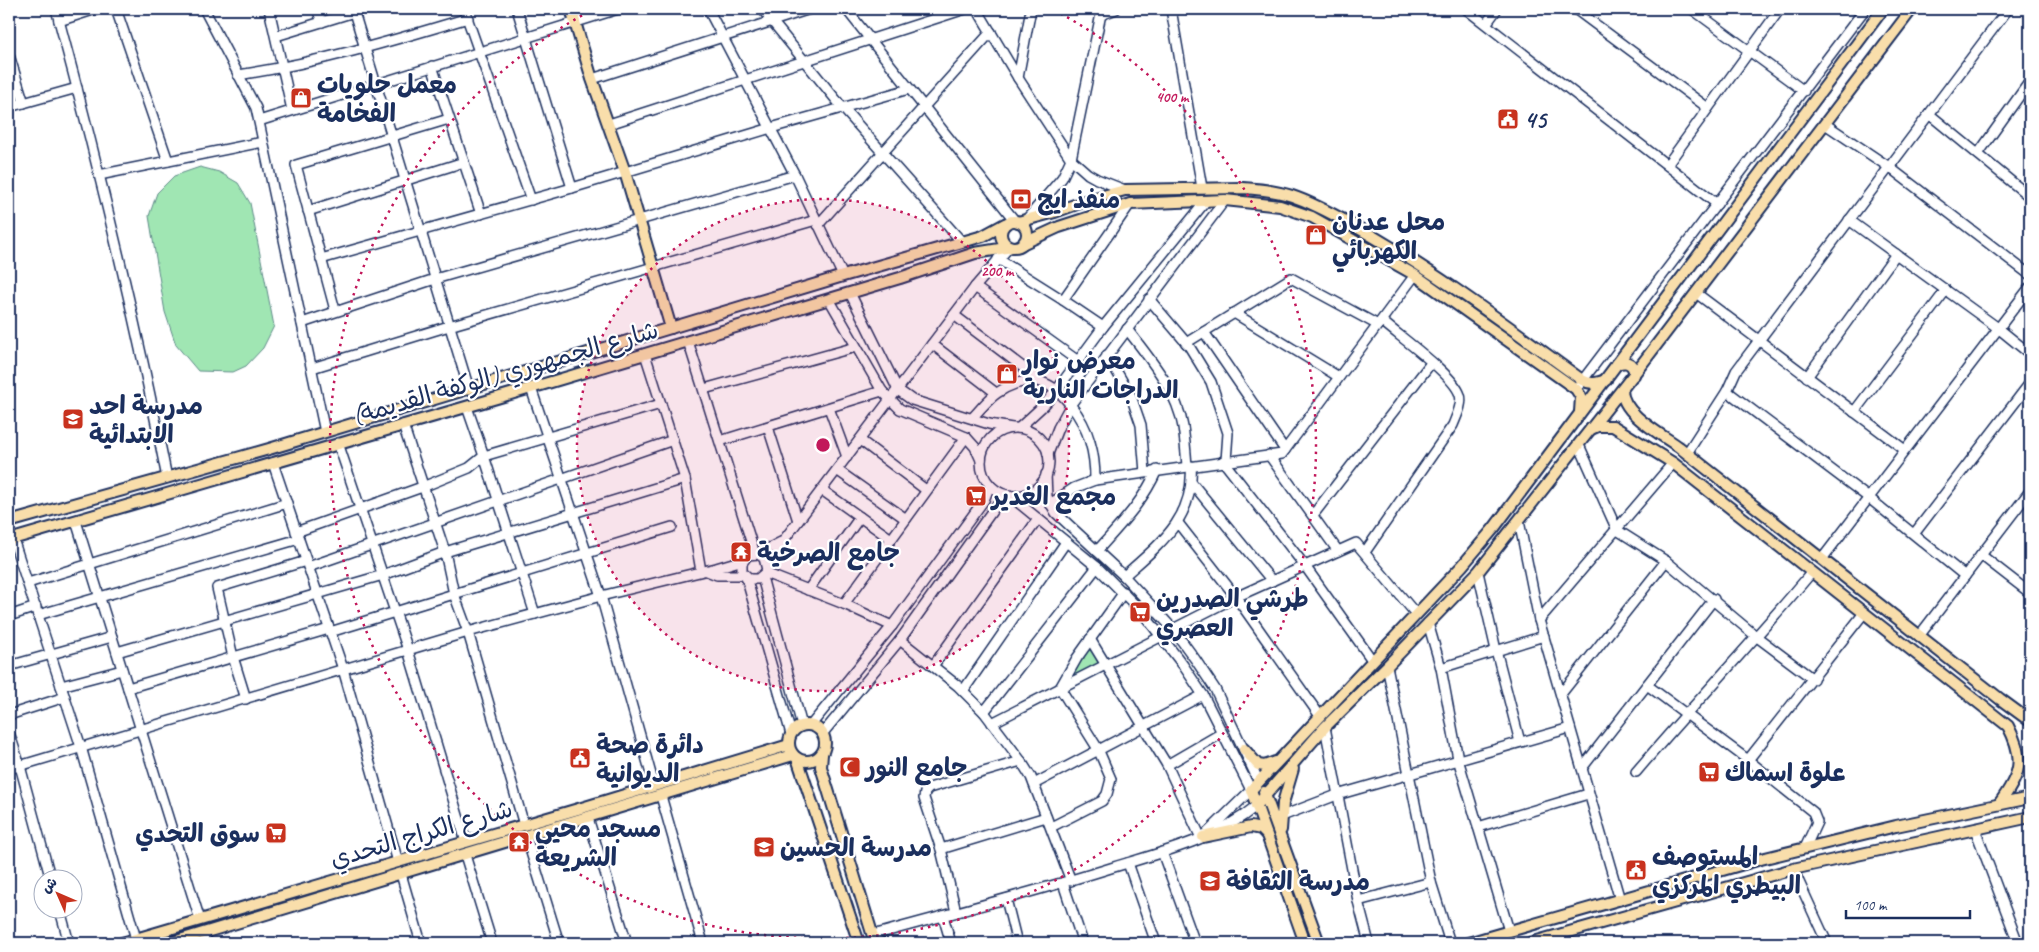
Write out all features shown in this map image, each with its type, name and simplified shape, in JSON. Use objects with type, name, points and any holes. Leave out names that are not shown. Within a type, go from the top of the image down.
[{"type":"main road","points":[[571,9],[592,79],[625,172],[671,328]]},
{"type":"main road","points":[[1306,943],[1256,806],[1255,786],[1494,528],[1882,9]]},
{"type":"main road","points":[[1256,806],[1325,727],[1388,666],[1478,572],[1634,375],[1912,9]]},
{"type":"main road","name":"شارع الجمهوري (الوكفة القديمة)","points":[[9,522],[325,432],[843,276],[983,236],[1017,222],[1125,190],[1244,188],[1275,191],[1321,208],[1428,270],[1582,380]]},
{"type":"main road","name":"شارع الجمهوري (الوكفة القديمة)","points":[[11,539],[467,407],[850,293],[975,253],[1013,246],[1059,227],[1130,204],[1225,200],[1263,203],[1296,211],[1327,225],[1415,274],[1576,389]]},
{"type":"main road","points":[[1017,222],[1027,230],[1027,235],[1013,246],[1004,242],[1001,238],[1002,228],[1017,222]]},
{"type":"main road","points":[[704,318],[708,335]]},
{"type":"main road","points":[[622,342],[628,359]]},
{"type":"main road","points":[[1617,364],[1625,362],[1630,364],[1634,370],[1634,375]]},
{"type":"main road","points":[[1582,380],[1588,383],[1596,383],[1606,380]]},
{"type":"main road","points":[[1576,389],[1581,397],[1580,413]]},
{"type":"main road","points":[[1622,390],[1624,403],[1635,416],[1687,453],[2000,700],[2029,717]]},
{"type":"main road","points":[[1590,430],[1598,426],[1613,426],[1672,463],[2008,726],[2015,740],[2018,754],[2018,769],[2014,783],[1999,804]]},
{"type":"main road","points":[[1561,440],[1560,446],[1564,450],[1570,453],[1577,448]]},
{"type":"main road","points":[[153,482],[157,497]]},
{"type":"main road","points":[[34,515],[40,531]]},
{"type":"main road","points":[[1841,595],[1852,583]]},
{"type":"main road","points":[[1990,712],[2000,700]]},
{"type":"main road","points":[[170,943],[205,938],[401,874],[661,796],[793,748],[806,725],[823,733],[826,744],[822,754],[822,767],[874,939]]},
{"type":"main road","points":[[793,748],[802,761],[813,761],[822,754]]},
{"type":"main road","points":[[793,748],[858,943]]},
{"type":"main road","name":"شارع الكراج التحدي","points":[[122,943],[654,785],[793,748]]},
{"type":"main road","points":[[1244,748],[1258,765],[1272,764],[1282,757]]},
{"type":"main road","points":[[1278,818],[1290,777],[1303,752]]},
{"type":"main road","points":[[1255,786],[1266,796],[1278,818],[1282,841],[1319,943]]},
{"type":"main road","points":[[1468,943],[1761,859],[2030,798]]},
{"type":"main road","points":[[1530,943],[1793,869],[2030,817]]},
{"type":"main road","points":[[1202,838],[1252,827],[1261,828],[1268,836]]},
{"type":"main road","points":[[1879,831],[1883,848]]},
{"type":"street","points":[[56,9],[100,174],[152,402],[167,478]]},
{"type":"street","points":[[59,20],[96,9]]},
{"type":"street","points":[[116,9],[168,161]]},
{"type":"street","points":[[204,9],[256,108],[325,432]]},
{"type":"street","points":[[269,9],[292,110]]},
{"type":"street","points":[[317,9],[322,22]]},
{"type":"street","points":[[276,36],[353,10],[364,9]]},
{"type":"street","points":[[464,9],[530,200]]},
{"type":"street","points":[[518,9],[572,188]]},
{"type":"street","points":[[259,121],[526,36],[618,9]]},
{"type":"street","points":[[708,9],[795,175],[843,276]]},
{"type":"street","points":[[762,9],[842,107],[962,242]]},
{"type":"street","points":[[592,79],[810,9]]},
{"type":"street","points":[[846,9],[908,89],[924,106],[1017,222],[1062,178],[1071,159],[1101,12],[1116,9]]},
{"type":"street","points":[[608,124],[965,9]]},
{"type":"street","points":[[978,9],[1018,78],[1071,159],[1097,179],[1125,190]]},
{"type":"street","points":[[1018,78],[1031,9]]},
{"type":"street","points":[[1171,9],[1202,188]]},
{"type":"street","points":[[1466,9],[1717,204]]},
{"type":"street","points":[[1486,24],[1497,9]]},
{"type":"street","points":[[1575,9],[1708,108]]},
{"type":"street","points":[[1692,9],[1804,91]]},
{"type":"street","points":[[1667,165],[1780,9]]},
{"type":"street","points":[[1576,389],[1865,9]]},
{"type":"street","points":[[353,10],[469,389]]},
{"type":"street","points":[[1687,453],[1727,391],[1736,371],[1929,114],[2004,10]]},
{"type":"street","points":[[238,74],[283,68],[365,49],[468,18]]},
{"type":"street","points":[[312,368],[653,266],[817,223],[991,32]]},
{"type":"street","points":[[9,55],[24,103]]},
{"type":"street","points":[[432,66],[481,214]]},
{"type":"street","points":[[1978,154],[2030,81]]},
{"type":"street","points":[[9,107],[77,88]]},
{"type":"street","points":[[321,259],[572,188],[770,128],[908,89]]},
{"type":"street","points":[[1929,114],[2027,194],[2030,183]]},
{"type":"street","points":[[334,310],[296,165],[449,119]]},
{"type":"street","points":[[1825,124],[1889,167],[2030,275]]},
{"type":"street","points":[[100,174],[263,142]]},
{"type":"street","points":[[308,211],[464,162]]},
{"type":"street","points":[[302,322],[334,310],[435,279],[795,175]]},
{"type":"street","points":[[1225,200],[1071,404],[1058,428],[1048,454],[1046,486],[1050,504],[1071,528],[1124,576],[1173,629],[1215,689],[1244,748],[1255,786]]},
{"type":"street","points":[[981,460],[984,446],[988,441],[999,432],[1015,428],[1056,391],[1103,327],[1206,201]]},
{"type":"street","points":[[1063,300],[1130,204]]},
{"type":"street","points":[[1849,220],[1998,328],[2030,354]]},
{"type":"street","points":[[704,571],[717,575],[745,576],[754,580],[765,573],[786,537],[932,344],[998,259],[1013,246]]},
{"type":"street","points":[[1807,376],[1896,254]]},
{"type":"street","points":[[998,259],[1103,327]]},
{"type":"street","points":[[1050,504],[1074,488],[1095,480],[1282,454],[1415,274]]},
{"type":"street","points":[[1186,343],[1291,278],[1380,323],[1451,380],[1460,396],[1460,405],[1453,425],[1365,552]]},
{"type":"street","points":[[1822,559],[2030,287]]},
{"type":"street","points":[[975,288],[1078,361]]},
{"type":"street","points":[[1854,412],[1946,290]]},
{"type":"street","points":[[850,293],[898,390],[912,400],[972,418],[1032,432],[1037,436],[1048,454]]},
{"type":"street","points":[[1696,293],[1905,450]]},
{"type":"street","points":[[828,299],[889,401],[900,410],[966,437],[975,447],[981,460],[983,473],[990,485],[1001,493],[1021,495],[1034,490],[1046,474]]},
{"type":"street","points":[[1149,299],[1186,343],[1211,382],[1228,434],[1224,461],[1305,566],[1372,660]]},
{"type":"street","points":[[1234,313],[1339,378]]},
{"type":"street","points":[[954,316],[1071,404],[1082,421],[1090,440],[1095,480]]},
{"type":"street","points":[[1124,576],[1178,523],[1186,505],[1192,483],[1183,425],[1174,400],[1162,375],[1127,329]]},
{"type":"street","points":[[1204,332],[1285,450]]},
{"type":"street","points":[[688,341],[756,554],[766,562],[765,573],[806,725]]},
{"type":"street","points":[[932,344],[996,394]]},
{"type":"street","points":[[704,389],[856,346]]},
{"type":"street","points":[[645,354],[685,479],[704,571]]},
{"type":"street","points":[[1107,356],[1131,396],[1141,425],[1145,472]]},
{"type":"street","points":[[1313,515],[1431,363]]},
{"type":"street","points":[[972,418],[996,394],[1018,383],[1034,381],[1044,383]]},
{"type":"street","points":[[1914,534],[2030,383]]},
{"type":"street","points":[[531,388],[601,596],[654,785]]},
{"type":"street","points":[[720,441],[882,391]]},
{"type":"street","points":[[1727,391],[1869,498],[1965,576]]},
{"type":"street","points":[[9,616],[100,598],[298,535],[469,468],[484,456],[661,404]]},
{"type":"street","points":[[467,407],[535,614]]},
{"type":"street","points":[[829,408],[847,457]]},
{"type":"street","points":[[403,425],[425,486],[445,552],[454,594],[468,632],[524,825]]},
{"type":"street","points":[[768,427],[798,521]]},
{"type":"street","points":[[844,604],[966,437]]},
{"type":"street","points":[[246,699],[233,657],[217,588],[373,545],[673,440]]},
{"type":"street","points":[[860,440],[926,490]]},
{"type":"street","points":[[338,443],[408,650],[466,842]]},
{"type":"street","points":[[1577,448],[1617,530],[1666,561],[1714,599],[1757,637],[1813,679]]},
{"type":"street","points":[[1269,455],[1338,551]]},
{"type":"street","points":[[273,463],[343,670],[398,862]]},
{"type":"street","points":[[1539,620],[1672,463]]},
{"type":"street","points":[[837,470],[906,519]]},
{"type":"street","points":[[1097,551],[1139,504],[1157,470]]},
{"type":"street","points":[[117,652],[318,595],[383,575],[445,552],[685,479]]},
{"type":"street","points":[[1192,483],[1272,581]]},
{"type":"street","points":[[806,725],[892,626],[984,500],[990,485]]},
{"type":"street","points":[[822,490],[891,539]]},
{"type":"street","points":[[1919,636],[2030,491]]},
{"type":"street","points":[[1008,495],[1097,567],[1124,592],[1162,636],[1203,695],[1222,733],[1255,786]]},
{"type":"street","points":[[823,733],[900,640],[995,507],[1008,495]]},
{"type":"street","points":[[28,583],[287,503]]},
{"type":"street","points":[[808,590],[860,517]]},
{"type":"street","points":[[933,666],[1038,519]]},
{"type":"street","points":[[76,521],[200,920]]},
{"type":"street","points":[[1519,521],[1539,620],[1620,900]]},
{"type":"street","points":[[1178,523],[1236,597],[1320,716]]},
{"type":"street","points":[[128,688],[395,612],[672,527]]},
{"type":"street","points":[[9,769],[468,632],[743,560],[748,555],[770,549],[786,537]]},
{"type":"street","points":[[11,539],[28,583],[81,748],[136,939]]},
{"type":"street","points":[[963,691],[1066,542]]},
{"type":"street","points":[[1173,629],[1236,597],[1356,543],[1416,614]]},
{"type":"street","points":[[1981,555],[2030,593]]},
{"type":"street","points":[[743,560],[741,569],[745,576],[793,748]]},
{"type":"street","points":[[1561,694],[1666,561]]},
{"type":"street","points":[[984,712],[1097,567]]},
{"type":"street","points":[[1478,572],[1520,742]]},
{"type":"street","points":[[1636,772],[1757,637],[1812,572]]},
{"type":"street","points":[[765,573],[844,604],[892,626]]},
{"type":"street","points":[[1060,688],[1090,639],[1124,592]]},
{"type":"street","points":[[1582,768],[1714,599]]},
{"type":"street","points":[[1748,760],[1864,613]]},
{"type":"street","points":[[1428,623],[1441,668],[1458,760],[1509,931]]},
{"type":"street","points":[[992,723],[1162,636]]},
{"type":"street","points":[[1441,668],[1544,636]]},
{"type":"street","points":[[9,666],[112,637]]},
{"type":"street","points":[[1090,639],[1167,765],[1202,838]]},
{"type":"street","points":[[900,640],[963,691],[984,712],[1021,761],[1034,784],[1051,827],[1083,943]]},
{"type":"street","points":[[1388,666],[1431,882],[1450,943]]},
{"type":"street","points":[[61,686],[122,670]]},
{"type":"street","points":[[1647,685],[1748,760],[1815,814],[1817,822],[1805,848]]},
{"type":"street","points":[[1051,827],[1102,801],[1107,794],[1111,779],[1098,749],[1060,688]]},
{"type":"street","points":[[1034,784],[1203,695]]},
{"type":"street","points":[[9,716],[65,698]]},
{"type":"street","points":[[1325,727],[1358,901],[1369,943]]},
{"type":"street","points":[[1278,818],[1337,795],[1570,728]]},
{"type":"street","points":[[9,732],[49,870]]},
{"type":"street","points":[[1167,765],[1222,733]]},
{"type":"street","points":[[956,912],[940,849],[924,798],[925,792],[929,788],[1021,761]]},
{"type":"street","points":[[1202,838],[1255,786]]},
{"type":"street","points":[[1478,827],[1588,794]]},
{"type":"street","points":[[661,796],[703,943]]},
{"type":"street","points":[[874,939],[956,912],[1067,882],[1162,852],[1202,838],[1234,822],[1256,806]]},
{"type":"street","points":[[940,849],[1046,817]]},
{"type":"street","points":[[588,818],[627,943]]},
{"type":"street","points":[[1975,828],[2018,943]]},
{"type":"street","points":[[526,836],[559,943]]},
{"type":"street","points":[[1162,852],[1195,943]]},
{"type":"street","points":[[465,855],[492,943]]},
{"type":"street","points":[[1128,863],[1156,943]]},
{"type":"street","points":[[1793,869],[1827,943]]},
{"type":"street","points":[[401,874],[421,943]]},
{"type":"street","points":[[1358,901],[1431,882]]},
{"type":"street","points":[[1006,899],[1017,943]]},
{"type":"street","points":[[943,916],[952,943]]},
{"type":"street","points":[[63,920],[69,943]]},
{"type":"street","points":[[9,938],[10,943]]},
{"type":"green space","points":[[200,167],[219,172],[238,183],[250,203],[274,326],[263,348],[246,366],[233,372],[198,371],[176,345],[165,312],[149,216],[157,193],[174,176]]},
{"type":"green space","points":[[1091,646],[1101,664],[1067,682],[1085,649]]},
{"type":"place","name":"معمل حلويات الفخامة","points":[[301,98]]},
{"type":"place","name":"45","points":[[1508,119]]},
{"type":"place","name":"منفذ ايج","points":[[1021,199]]},
{"type":"place","name":"محل عدنان الكهربائي","points":[[1316,235]]},
{"type":"place","name":"معرض نوار الدراجات النارية","points":[[1007,374]]},
{"type":"place","name":"مدرسة احد الابتدائية","points":[[73,419]]},
{"type":"place","name":"مجمع الغدير","points":[[976,496]]},
{"type":"place","name":"جامع الصرخية","points":[[741,552]]},
{"type":"place","name":"طرشي الصدرين العصري","points":[[1140,612]]},
{"type":"place","name":"دائرة صحة الديوانية","points":[[580,758]]},
{"type":"place","name":"جامع النور","points":[[850,767]]},
{"type":"place","name":"علوة اسماك","points":[[1709,772]]},
{"type":"place","name":"سوق التحدي","points":[[276,833]]},
{"type":"place","name":"مسجد محيي الشريعة","points":[[519,842]]},
{"type":"place","name":"مدرسة الحسين","points":[[764,847]]},
{"type":"place","name":"المستوصف البيطري المركزي","points":[[1636,870]]},
{"type":"place","name":"مدرسة الثقافة","points":[[1210,881]]}]
